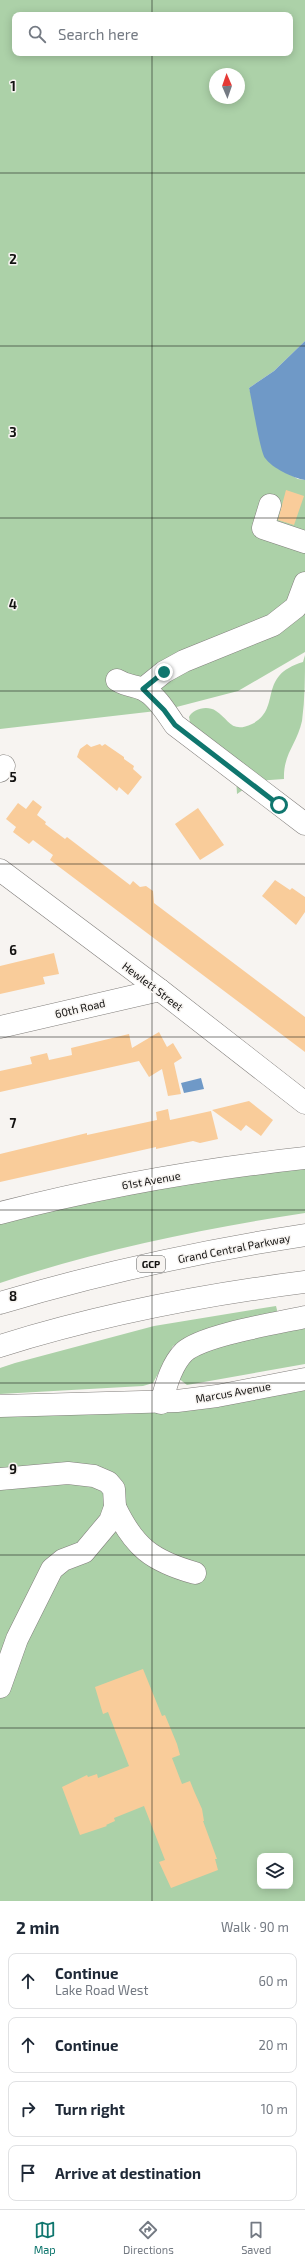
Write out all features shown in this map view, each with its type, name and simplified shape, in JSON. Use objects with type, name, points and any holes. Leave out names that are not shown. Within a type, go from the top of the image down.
[{"type":"main road","points":[[270,504],[263,528],[305,542]]},
{"type":"main road","points":[[143,689],[164,672],[184,661],[273,626],[296,606],[305,583]]},
{"type":"main road","points":[[117,680],[130,687],[143,689],[164,710],[175,725],[305,824]]},
{"type":"main road","name":"Hewlett Street","points":[[0,870],[160,990],[305,1103]]},
{"type":"main road","name":"60th Road","points":[[0,1027],[160,990]]},
{"type":"main road","name":"61st Avenue","points":[[0,1213],[68,1195],[181,1174],[305,1158]]},
{"type":"main road","name":"Grand Central Parkway","points":[[0,1303],[53,1287],[161,1262],[305,1235]]},
{"type":"main road","points":[[0,1346],[50,1330],[110,1315],[261,1288],[305,1282]]},
{"type":"main road","points":[[161,1403],[170,1375],[184,1352],[198,1344],[233,1332],[305,1317]]},
{"type":"main road","name":"Marcus Avenue","points":[[0,1406],[161,1403],[217,1396],[305,1379]]},
{"type":"main road","points":[[0,1479],[68,1473],[94,1476],[108,1482],[114,1489],[115,1507],[124,1526],[138,1546],[169,1566],[195,1573]]},
{"type":"main road","points":[[0,1687],[17,1639],[52,1569],[63,1560],[84,1552],[110,1521],[115,1507]]},
{"type":"green space","points":[[0,0],[305,0],[305,341],[274,371],[249,388],[274,466],[298,479],[305,480],[305,652],[238,691],[165,710],[0,729]]},
{"type":"green space","points":[[305,655],[302,721],[288,756],[284,770],[284,779],[256,781],[237,794],[236,777],[191,727],[189,717],[197,710],[209,708],[216,711],[235,726],[245,727],[252,724],[261,717],[266,710],[274,684],[280,675],[289,668],[303,662]]},
{"type":"green space","points":[[305,1163],[305,1213],[189,1233],[75,1260],[0,1283],[0,1221],[86,1199]]},
{"type":"green space","points":[[276,1306],[278,1314],[197,1333],[173,1346],[153,1383],[143,1386],[0,1394],[0,1368],[15,1363],[154,1326]]},
{"type":"green space","points":[[305,1323],[305,1364],[187,1385],[178,1378],[181,1367],[197,1352]]},
{"type":"green space","points":[[305,1379],[305,1901],[0,1901],[0,1406]]},
{"type":"water","points":[[305,341],[305,480],[283,472],[268,462],[265,458],[249,388],[274,371]]},
{"type":"water","points":[[201,1078],[204,1089],[184,1093],[181,1083]]},
{"type":"building","points":[[286,490],[304,496],[294,525],[278,520]]},
{"type":"building","points":[[87,744],[91,747],[100,744],[102,746],[105,744],[134,766],[133,769],[142,777],[128,795],[119,787],[117,791],[77,757],[80,749]]},
{"type":"building","points":[[33,800],[42,807],[37,815],[46,822],[45,824],[65,839],[67,837],[130,885],[133,881],[140,887],[146,886],[153,891],[154,903],[305,1017],[305,1052],[50,860],[53,855],[33,840],[29,844],[13,832],[16,827],[6,819],[18,803],[26,809]]},
{"type":"building","points":[[198,808],[224,845],[200,860],[175,824]]},
{"type":"building","points":[[275,880],[290,890],[292,888],[305,897],[305,912],[296,925],[262,896]]},
{"type":"building","points":[[54,953],[59,974],[43,977],[45,984],[0,994],[0,966]]},
{"type":"building","points":[[159,1032],[167,1047],[173,1043],[182,1058],[174,1063],[181,1094],[168,1096],[162,1069],[149,1077],[139,1061],[0,1092],[0,1071],[32,1064],[30,1057],[47,1053],[49,1060],[72,1055],[71,1048],[129,1034],[132,1048]]},
{"type":"building","points":[[249,1101],[273,1120],[261,1136],[246,1125],[241,1131],[212,1110]]},
{"type":"building","points":[[168,1109],[170,1120],[211,1111],[218,1139],[200,1143],[193,1141],[156,1149],[156,1147],[0,1182],[0,1154],[87,1133],[87,1135],[157,1120],[156,1112]]},
{"type":"building","points":[[143,1669],[162,1716],[165,1715],[177,1744],[180,1755],[172,1758],[182,1784],[190,1781],[202,1809],[203,1821],[217,1859],[215,1859],[218,1870],[171,1888],[159,1862],[165,1860],[144,1806],[114,1818],[115,1821],[106,1825],[107,1826],[80,1835],[62,1787],[87,1775],[88,1777],[97,1774],[98,1778],[129,1766],[108,1712],[103,1714],[95,1687]]},
{"type":"route","points":[[164,672],[143,689],[156,700],[175,725],[279,805]]}]
